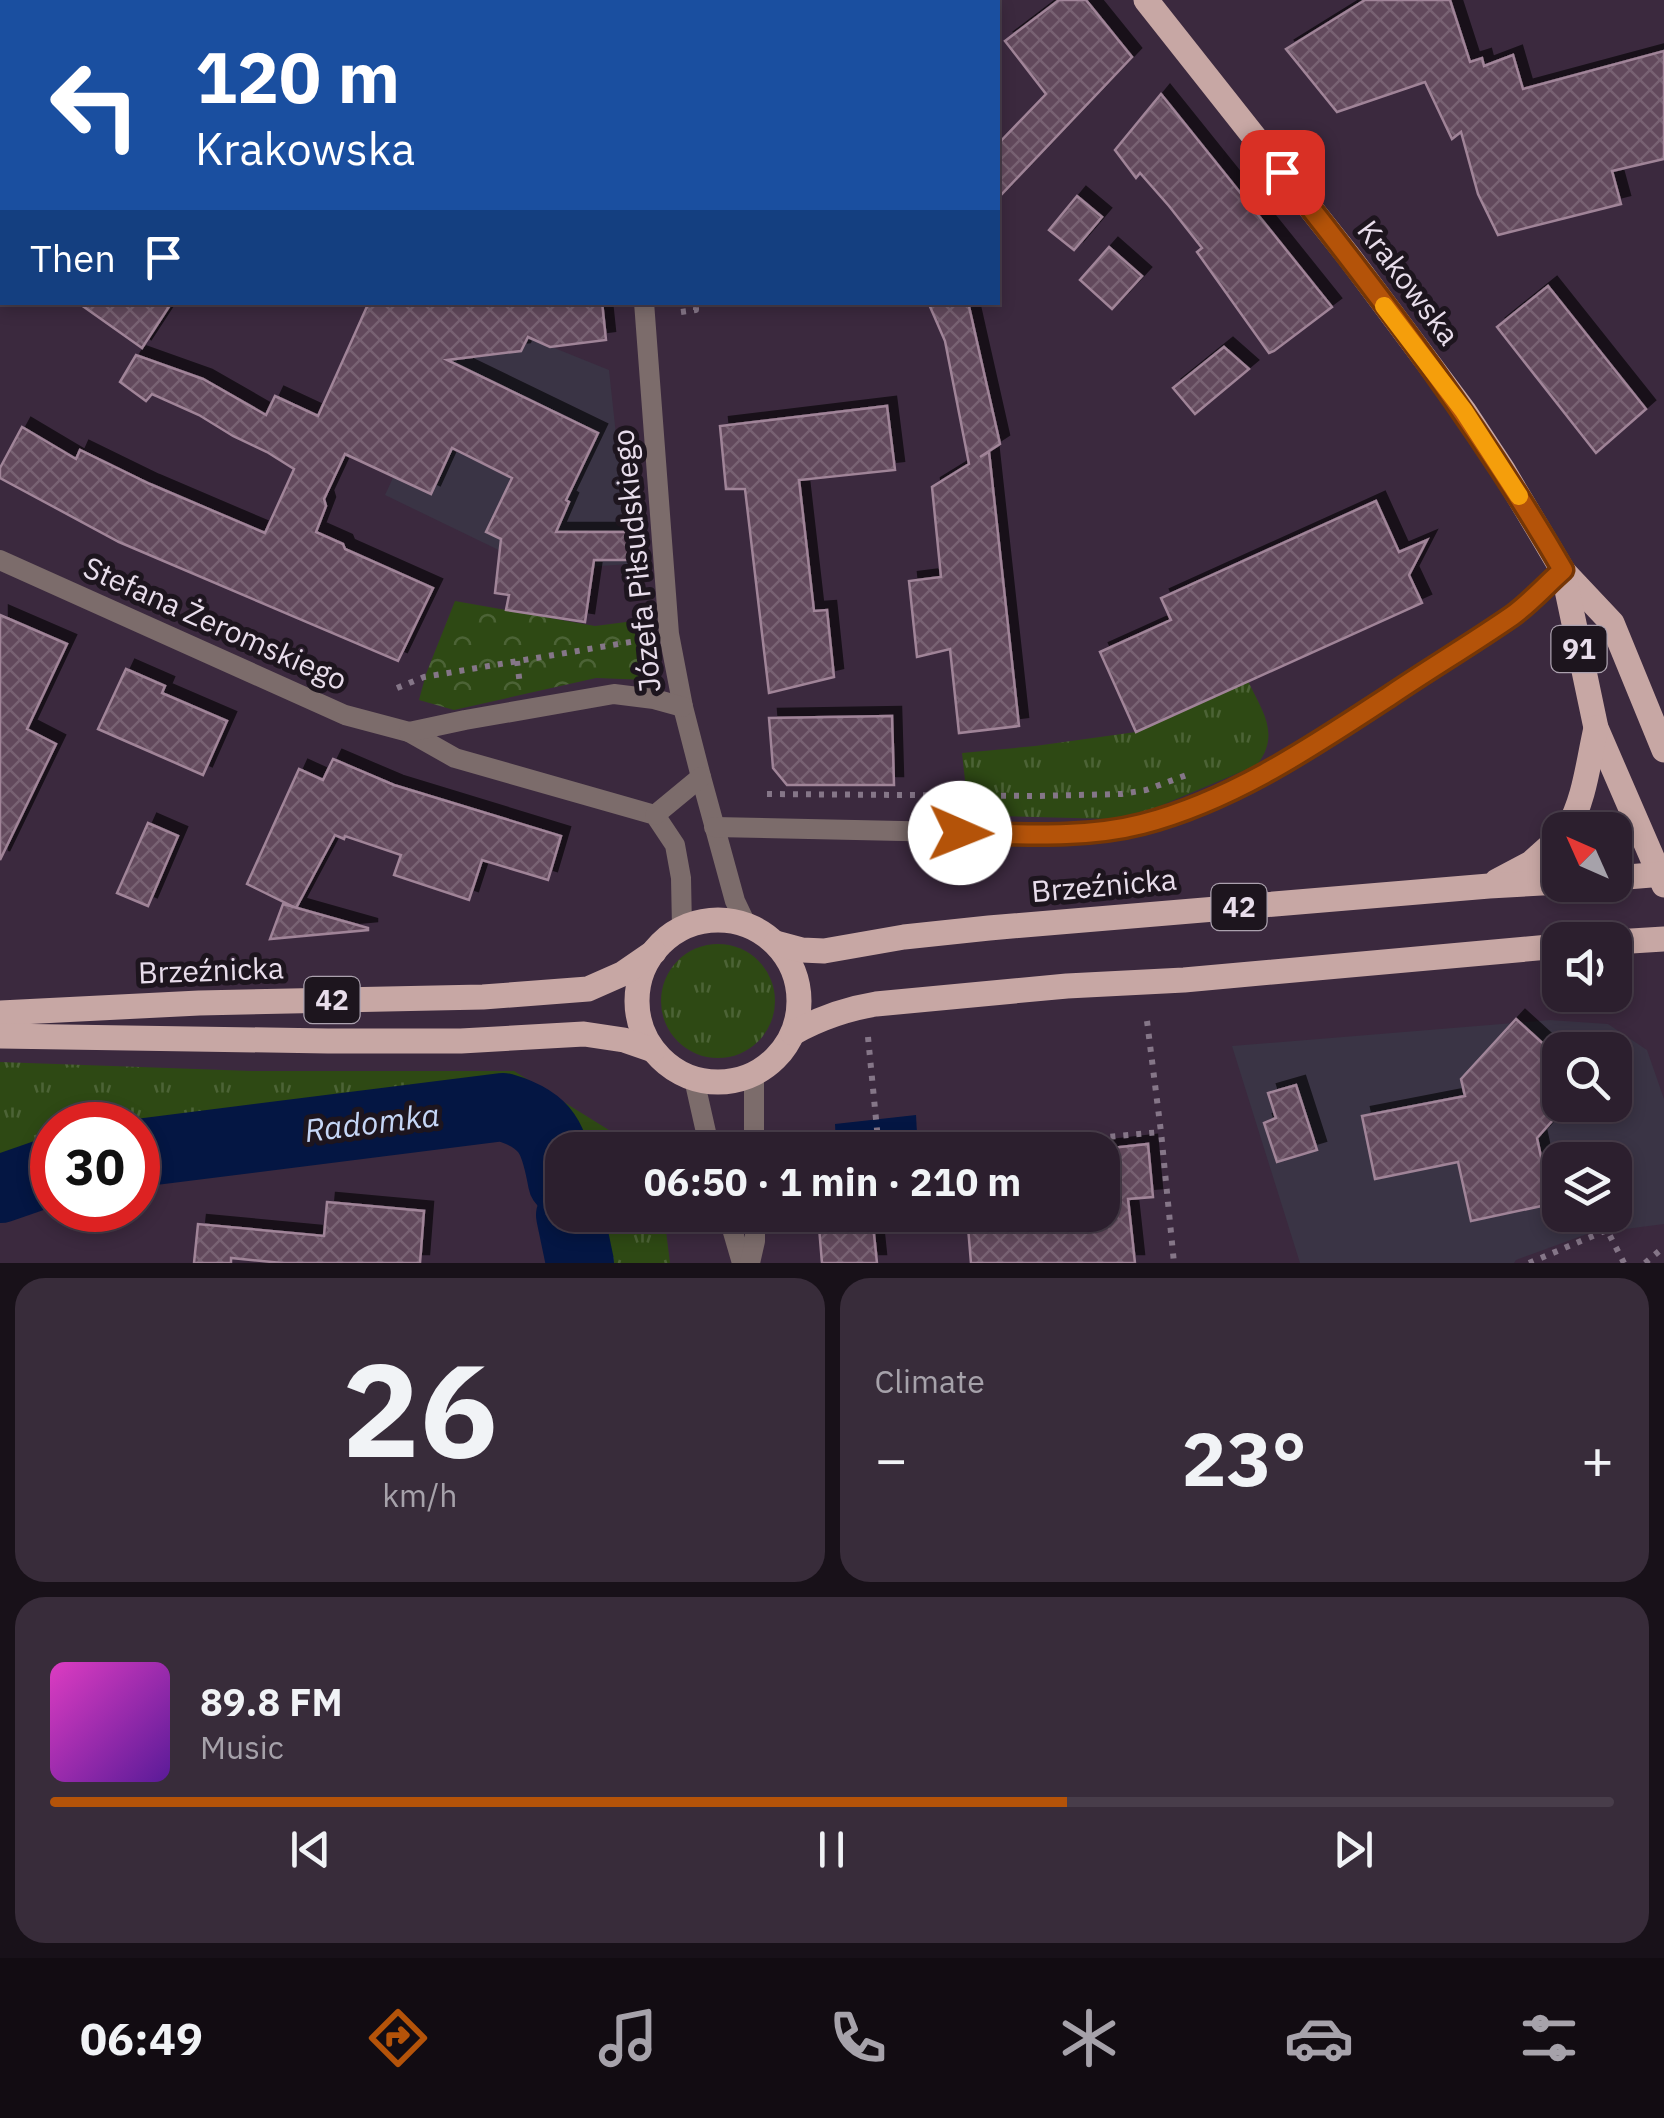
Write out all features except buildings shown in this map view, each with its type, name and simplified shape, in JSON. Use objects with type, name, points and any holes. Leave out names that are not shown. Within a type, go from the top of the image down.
[{"type":"main road","name":"Krakowska","points":[[1146,0],[1350,258],[1464,411],[1563,570],[1612,622],[1664,750]]},
{"type":"main road","name":"Krakowska","points":[[1563,570],[1596,728],[1663,878]]},
{"type":"main road","points":[[1577,812],[1596,728]]},
{"type":"main road","points":[[1489,886],[1542,853]]},
{"type":"main road","points":[[1632,878],[1663,878]]},
{"type":"main road","name":"Brzeźnicka","points":[[776,942],[802,950],[824,951],[990,928],[1542,883]]},
{"type":"main road","name":"42","points":[[654,952],[666,938],[702,921],[746,924],[776,942]]},
{"type":"main road","points":[[1632,941],[1664,939]]},
{"type":"main road","points":[[776,942],[790,962],[798,985],[799,1010],[793,1033]]},
{"type":"main road","name":"42","points":[[754,1074],[784,1050],[793,1033],[845,1010],[876,1004],[1542,948]]},
{"type":"main road","points":[[654,952],[643,970],[638,990],[640,1022],[654,1050]]},
{"type":"main road","name":"Brzeźnicka","points":[[0,1013],[199,1003],[482,998],[588,990],[622,974],[654,952]]},
{"type":"main road","name":"42","points":[[0,1036],[461,1041],[584,1034],[624,1040],[654,1050],[671,1067],[694,1078]]},
{"type":"main road","points":[[694,1078],[714,1082],[754,1074]]},
{"type":"street","name":"Józefa Piłsudskiego","points":[[644,305],[669,634],[714,827],[735,901],[746,924]]},
{"type":"street","name":"Stefana Żeromskiego","points":[[0,560],[345,715],[409,732]]},
{"type":"street","points":[[714,827],[1037,834],[1140,825],[1226,793],[1293,759],[1514,614],[1563,570]]},
{"type":"street","points":[[409,732],[614,694],[683,707]]},
{"type":"street","points":[[409,732],[455,758],[655,815],[674,846],[681,878],[682,928]]},
{"type":"street","points":[[655,815],[701,778]]},
{"type":"street","points":[[754,1074],[754,1132]]},
{"type":"street","points":[[694,1078],[706,1132]]},
{"type":"street","points":[[733,1232],[742,1263]]},
{"type":"street","points":[[750,1263],[755,1232]]},
{"type":"path","points":[[680,312],[696,310],[696,305]]},
{"type":"path","points":[[397,688],[424,677],[648,639]]},
{"type":"path","points":[[767,794],[1094,795],[1146,790],[1192,773]]},
{"type":"path","points":[[1147,1022],[1174,1263]]},
{"type":"path","points":[[867,1034],[877,1132]]},
{"type":"path","points":[[1120,1136],[1161,1132]]},
{"type":"path","points":[[1529,1263],[1607,1230],[1624,1263]]},
{"type":"path","points":[[1645,1263],[1664,1248]]},
{"type":"shaded area","points":[[471,309],[609,370],[630,564],[540,570],[385,495]]},
{"type":"shaded area","points":[[1550,1020],[1608,1024],[1620,1032],[1542,1032],[1542,1122],[1632,1122],[1632,1040],[1647,1050],[1664,1099],[1664,1224],[1632,1228],[1632,1142],[1542,1142],[1542,1232],[1602,1232],[1587,1234],[1514,1263],[1300,1263],[1232,1046]]},
{"type":"green space","points":[[455,601],[595,626],[634,621],[641,624],[648,680],[596,678],[454,710],[419,700]]},
{"type":"green space","points":[[1248,681],[1267,723],[1268,743],[1257,765],[1141,814],[1111,819],[957,815],[957,799],[967,798],[962,753],[1136,732]]},
{"type":"green space","points":[[718,944],[740,949],[758,961],[770,979],[775,1001],[770,1023],[758,1041],[740,1053],[718,1058],[696,1053],[678,1041],[666,1023],[661,1001],[666,979],[678,961],[696,949]]},
{"type":"green space","points":[[0,1062],[252,1071],[514,1071],[612,1132],[545,1132],[545,1170],[527,1127],[500,1121],[160,1169],[160,1102],[30,1102],[30,1195],[0,1204]]},
{"type":"green space","points":[[558,1232],[666,1232],[670,1263],[565,1263]]},
{"type":"water","points":[[916,1115],[917,1132],[835,1132],[835,1124]]},
{"type":"waterway","name":"Radomka","points":[[160,1150],[503,1107],[530,1118],[545,1132]]},
{"type":"waterway","name":"Radomka","points":[[0,1189],[30,1179]]},
{"type":"waterway","name":"Radomka","points":[[574,1232],[580,1263]]},
{"type":"slow traffic","points":[[1384,306],[1464,411],[1519,496]]},
{"type":"route","points":[[960,833],[1037,834],[1140,825],[1226,793],[1293,759],[1514,614],[1563,570],[1464,411],[1282,172]]}]
